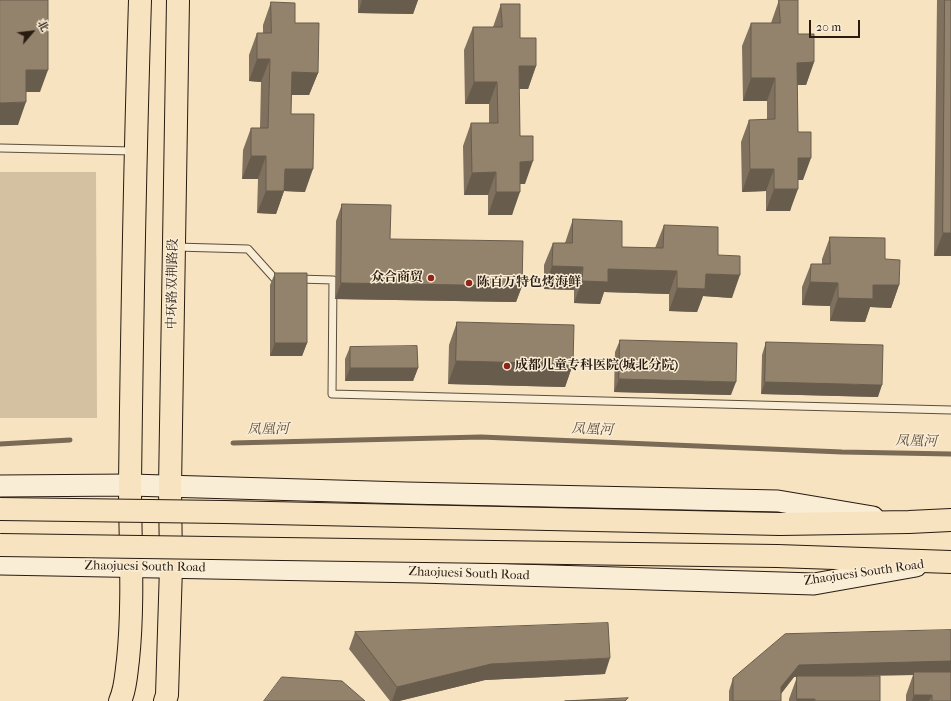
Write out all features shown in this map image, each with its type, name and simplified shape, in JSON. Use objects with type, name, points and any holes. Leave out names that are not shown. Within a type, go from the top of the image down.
[{"type":"main road","points":[[120,701],[124,693],[129,646],[135,151],[140,0]]},
{"type":"main road","name":"中环路双荆路段","points":[[165,701],[167,696],[171,567],[170,487],[178,0]]},
{"type":"main road","points":[[0,509],[232,512],[780,524],[951,520]]},
{"type":"main road","name":"Zhaojuesi South Road","points":[[0,544],[777,556],[944,562]]},
{"type":"street","points":[[0,486],[130,485],[778,501],[910,522]]},
{"type":"street","name":"Zhaojuesi South Road","points":[[0,564],[412,572],[814,584],[944,562]]},
{"type":"lane","points":[[0,148],[135,151]]},
{"type":"lane","points":[[174,247],[248,249],[274,279],[333,280],[332,394],[951,410]]},
{"type":"shaded area","points":[[0,172],[96,172],[97,418],[0,418]]},
{"type":"building","points":[[0,0],[48,0],[48,70],[26,70],[26,102],[0,103]]},
{"type":"building","points":[[779,0],[798,0],[798,34],[814,34],[814,62],[797,63],[798,132],[811,132],[811,158],[798,158],[798,189],[774,189],[774,169],[750,169],[749,120],[775,119],[775,78],[751,78],[751,23],[780,23]]},
{"type":"building","points":[[945,0],[951,0],[951,233],[943,233]]},
{"type":"building","points":[[271,2],[295,3],[295,23],[319,23],[318,73],[292,72],[291,114],[314,114],[313,169],[285,169],[284,191],[266,191],[266,156],[251,156],[251,128],[268,128],[270,59],[257,59],[257,33],[271,33]]},
{"type":"building","points":[[501,4],[520,4],[520,38],[536,38],[536,66],[519,66],[520,136],[533,136],[533,161],[520,162],[520,192],[496,192],[496,172],[472,173],[471,123],[498,123],[497,82],[474,82],[473,27],[502,27]]},
{"type":"building","points":[[342,204],[391,205],[390,239],[523,241],[522,286],[341,283]]},
{"type":"building","points":[[573,219],[622,221],[622,247],[663,248],[664,225],[718,227],[718,255],[740,256],[740,275],[706,274],[705,289],[677,288],[677,271],[608,269],[608,282],[582,281],[583,267],[552,266],[553,243],[572,243]]},
{"type":"building","points":[[830,237],[885,238],[885,259],[900,260],[899,285],[873,285],[873,299],[838,298],[838,283],[810,282],[811,264],[830,264]]},
{"type":"building","points":[[275,273],[307,273],[307,343],[275,343]]},
{"type":"building","points":[[457,322],[574,325],[573,364],[456,361]]},
{"type":"building","points":[[620,340],[737,343],[736,382],[619,379]]},
{"type":"building","points":[[766,342],[883,345],[882,385],[765,382]]},
{"type":"building","points":[[417,346],[418,368],[350,368],[350,347]]},
{"type":"building","points":[[608,623],[610,658],[491,664],[397,687],[355,632]]},
{"type":"building","points":[[951,630],[951,661],[799,665],[781,687],[781,701],[733,701],[733,678],[785,634]]},
{"type":"building","points":[[914,672],[951,672],[951,701],[932,701],[932,695],[914,695]]},
{"type":"building","points":[[797,676],[880,676],[880,701],[815,701],[815,699],[797,699]]},
{"type":"building","points":[[282,677],[342,681],[365,701],[264,701]]},
{"type":"building","points":[[628,698],[625,701],[565,701]]},
{"type":"waterway","name":"凤凰河","points":[[233,443],[481,437],[842,452],[951,454]]},
{"type":"waterway","name":"凤凰河","points":[[0,444],[70,440]]},
{"type":"place","name":"众合商贸","points":[[431,278]]},
{"type":"place","name":"陈百万特色烤海鲜","points":[[469,283]]},
{"type":"place","name":"成都儿童专科医院(城北分院)","points":[[507,366]]}]
